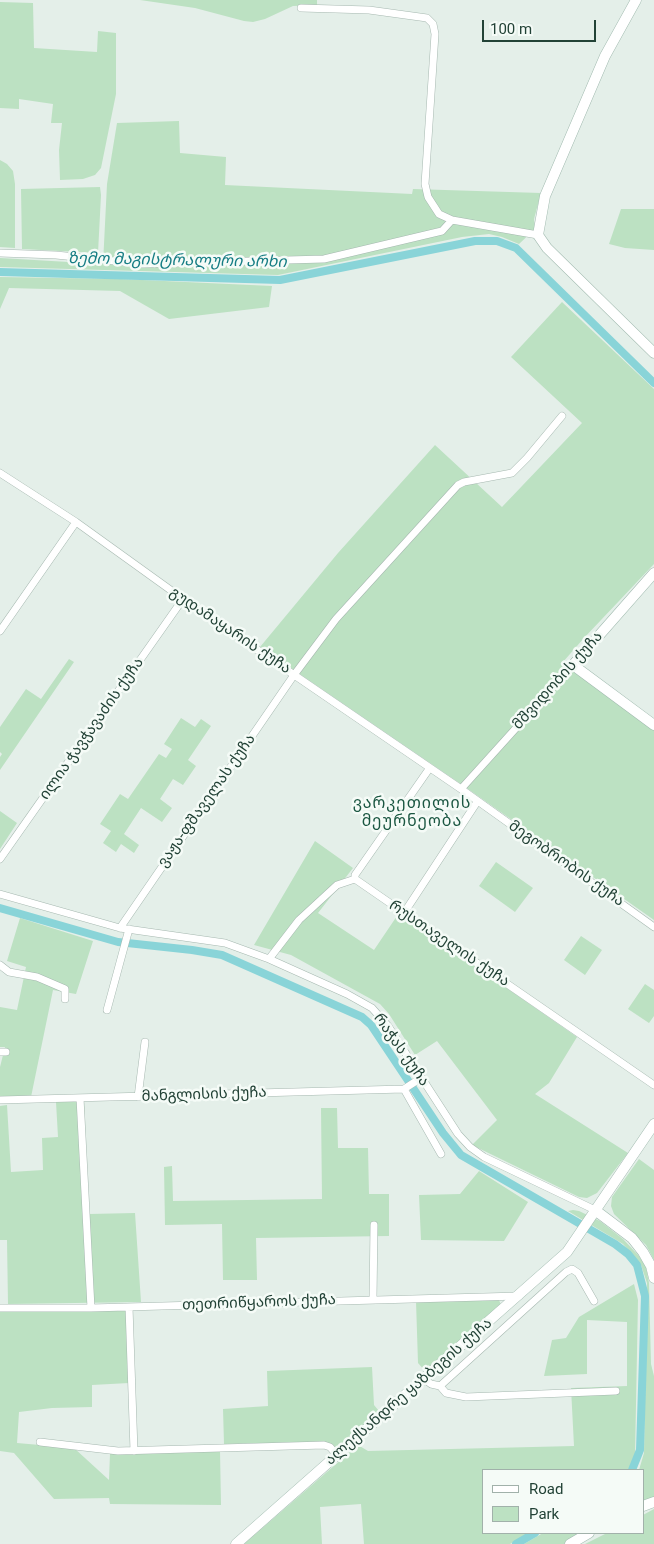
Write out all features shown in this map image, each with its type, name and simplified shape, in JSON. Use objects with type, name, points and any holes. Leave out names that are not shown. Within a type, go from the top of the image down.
[{"type":"street","points":[[636,0],[605,56],[545,196],[538,235],[547,248],[654,353]]},
{"type":"street","points":[[302,8],[369,10],[427,18],[433,24],[434,44],[425,184],[428,197],[439,214],[452,220],[538,235]]},
{"type":"street","points":[[0,253],[56,255],[143,264],[324,259],[442,231],[452,220]]},
{"type":"street","name":"ვაჟა-ფშაველას ქუჩა","points":[[120,928],[294,675],[336,619],[458,485],[464,482],[512,473],[562,416]]},
{"type":"street","name":"გუდამაყარის ქუჩა","points":[[0,473],[76,522],[183,599],[461,789]]},
{"type":"street","points":[[0,630],[76,522]]},
{"type":"street","name":"მშვიდობის ქუჩა","points":[[461,789],[654,573]]},
{"type":"street","name":"ილია ჭავჭავაძის ქუჩა","points":[[0,859],[183,599]]},
{"type":"street","points":[[573,665],[654,725]]},
{"type":"street","points":[[269,960],[299,920],[337,885],[355,879],[355,875],[429,768]]},
{"type":"street","name":"მეგობრობის ქუჩა","points":[[461,789],[654,927]]},
{"type":"street","points":[[404,913],[477,802]]},
{"type":"street","name":"რუსთაველის ქუჩა","points":[[355,879],[654,1085]]},
{"type":"street","name":"რაჭას ქუჩა","points":[[0,894],[120,928],[224,943],[269,960],[347,994],[372,1008],[388,1026],[419,1080],[458,1134],[470,1147],[484,1157],[593,1213],[632,1238],[651,1266],[654,1278]]},
{"type":"street","points":[[107,1010],[129,929]]},
{"type":"street","points":[[0,964],[9,972],[37,977],[65,989],[65,999]]},
{"type":"street","points":[[138,1098],[145,1042]]},
{"type":"street","points":[[419,1080],[405,1089],[441,1154]]},
{"type":"street","name":"მანგლისის ქუჩა","points":[[0,1100],[138,1098],[405,1089]]},
{"type":"street","points":[[80,1098],[91,1308]]},
{"type":"street","name":"ალექსანდრე ყაზბეგის ქუჩა","points":[[236,1544],[567,1252],[654,1124]]},
{"type":"street","points":[[373,1299],[374,1225]]},
{"type":"street","points":[[440,1386],[566,1272],[572,1269],[578,1273],[594,1301]]},
{"type":"street","name":"თეთრიწყაროს ქუჩა","points":[[0,1308],[91,1308],[519,1296]]},
{"type":"street","points":[[129,1307],[134,1451]]},
{"type":"street","points":[[424,1379],[431,1384],[440,1386],[446,1393],[466,1397],[616,1391]]},
{"type":"street","points":[[40,1442],[118,1451],[324,1445],[330,1447],[336,1454]]},
{"type":"street","points":[[570,1544],[587,1534]]},
{"type":"green space","points":[[140,0],[317,0],[317,5],[293,6],[265,19],[253,22],[195,8]]},
{"type":"green space","points":[[0,2],[33,3],[34,48],[97,52],[98,31],[116,33],[116,94],[101,168],[95,175],[83,179],[60,180],[59,150],[62,123],[51,123],[53,104],[19,99],[19,109],[0,108]]},
{"type":"green space","points":[[179,121],[180,153],[226,157],[225,185],[412,194],[413,189],[541,193],[534,219],[535,229],[519,244],[489,234],[462,237],[278,275],[0,267],[0,258],[103,264],[107,184],[117,123]]},
{"type":"green space","points":[[0,160],[13,171],[15,184],[15,248],[0,247]]},
{"type":"green space","points":[[100,187],[98,253],[22,249],[21,189]]},
{"type":"green space","points":[[621,209],[654,209],[654,250],[625,248],[609,244]]},
{"type":"green space","points":[[0,277],[121,279],[272,286],[269,307],[169,319],[120,291],[9,288],[0,309]]},
{"type":"green space","points":[[562,302],[654,389],[654,564],[563,662],[654,730],[654,920],[468,789],[260,647],[338,553],[435,445],[502,507],[582,423],[511,357]]},
{"type":"green space","points":[[69,659],[74,662],[0,770],[0,757],[2,754],[0,752],[0,727],[26,689],[41,699]]},
{"type":"green space","points":[[181,718],[195,727],[201,719],[211,726],[188,760],[196,766],[183,785],[173,779],[160,799],[172,808],[162,822],[141,808],[124,834],[139,845],[134,853],[121,844],[116,852],[103,843],[111,831],[100,824],[120,794],[128,799],[159,754],[166,758],[172,749],[164,744]]},
{"type":"green space","points":[[0,811],[17,823],[0,849]]},
{"type":"green space","points":[[315,841],[353,868],[318,913],[374,950],[399,913],[577,1037],[549,1083],[535,1094],[628,1153],[597,1193],[587,1198],[579,1197],[472,1145],[497,1120],[437,1041],[415,1055],[389,1014],[380,1004],[291,955],[254,945]]},
{"type":"green space","points":[[496,862],[533,888],[515,912],[479,886]]},
{"type":"green space","points":[[20,918],[93,941],[76,994],[53,990],[31,1097],[0,1097],[0,1067],[5,1047],[0,1047],[0,1007],[17,1010],[26,967],[7,961]]},
{"type":"green space","points":[[581,936],[602,950],[585,975],[564,960]]},
{"type":"green space","points":[[645,984],[654,990],[654,1016],[649,1023],[628,1009]]},
{"type":"green space","points":[[56,1102],[84,1102],[89,1214],[135,1213],[141,1302],[8,1304],[7,1240],[0,1240],[0,1106],[7,1105],[11,1172],[43,1170],[42,1138],[58,1137]]},
{"type":"green space","points":[[321,1108],[337,1108],[338,1148],[368,1148],[369,1194],[389,1194],[389,1236],[256,1238],[257,1280],[223,1280],[222,1224],[165,1225],[164,1167],[172,1166],[173,1201],[322,1199]]},
{"type":"green space","points":[[639,1159],[654,1170],[654,1260],[646,1245],[614,1214],[611,1206],[612,1197]]},
{"type":"green space","points":[[479,1171],[528,1202],[504,1241],[421,1240],[419,1195],[460,1194]]},
{"type":"green space","points":[[568,1211],[579,1211],[600,1221],[623,1239],[639,1256],[646,1267],[649,1283],[651,1364],[654,1376],[654,1497],[644,1502],[644,1469],[639,1469],[644,1453],[647,1283],[641,1265],[623,1244]]},
{"type":"green space","points":[[634,1284],[638,1300],[635,1456],[628,1469],[482,1469],[482,1534],[526,1534],[510,1544],[364,1544],[361,1504],[320,1507],[322,1544],[244,1544],[358,1445],[368,1451],[574,1446],[571,1388],[627,1386],[627,1322],[587,1320],[587,1374],[544,1376],[552,1340],[566,1338],[579,1317]]},
{"type":"green space","points":[[499,1300],[501,1305],[425,1371],[418,1363],[416,1301]]},
{"type":"green space","points":[[127,1310],[129,1383],[92,1385],[92,1407],[52,1408],[19,1412],[17,1443],[74,1448],[109,1480],[110,1454],[220,1451],[221,1505],[110,1504],[109,1498],[54,1499],[14,1453],[0,1451],[0,1312]]},
{"type":"green space","points":[[372,1367],[374,1405],[379,1411],[336,1449],[323,1442],[224,1444],[223,1409],[268,1406],[267,1371]]},
{"type":"green space","points":[[654,1509],[654,1544],[585,1544],[605,1534],[644,1534],[644,1514]]},
{"type":"green space","points":[[541,1534],[580,1534],[564,1544],[524,1544]]},
{"type":"waterway","name":"ზემო მაგისტრალური არხი","points":[[0,272],[280,280],[475,241],[497,241],[516,248],[654,383]]},
{"type":"waterway","points":[[0,908],[118,942],[222,955],[362,1017],[371,1025],[443,1133],[461,1155],[615,1244],[628,1254],[637,1265],[645,1296],[640,1450],[632,1469]]},
{"type":"waterway","points":[[516,1544],[533,1534]]},
{"type":"district","name":"ვარკეთილის მეურნეობა","points":[[412,813]]}]
